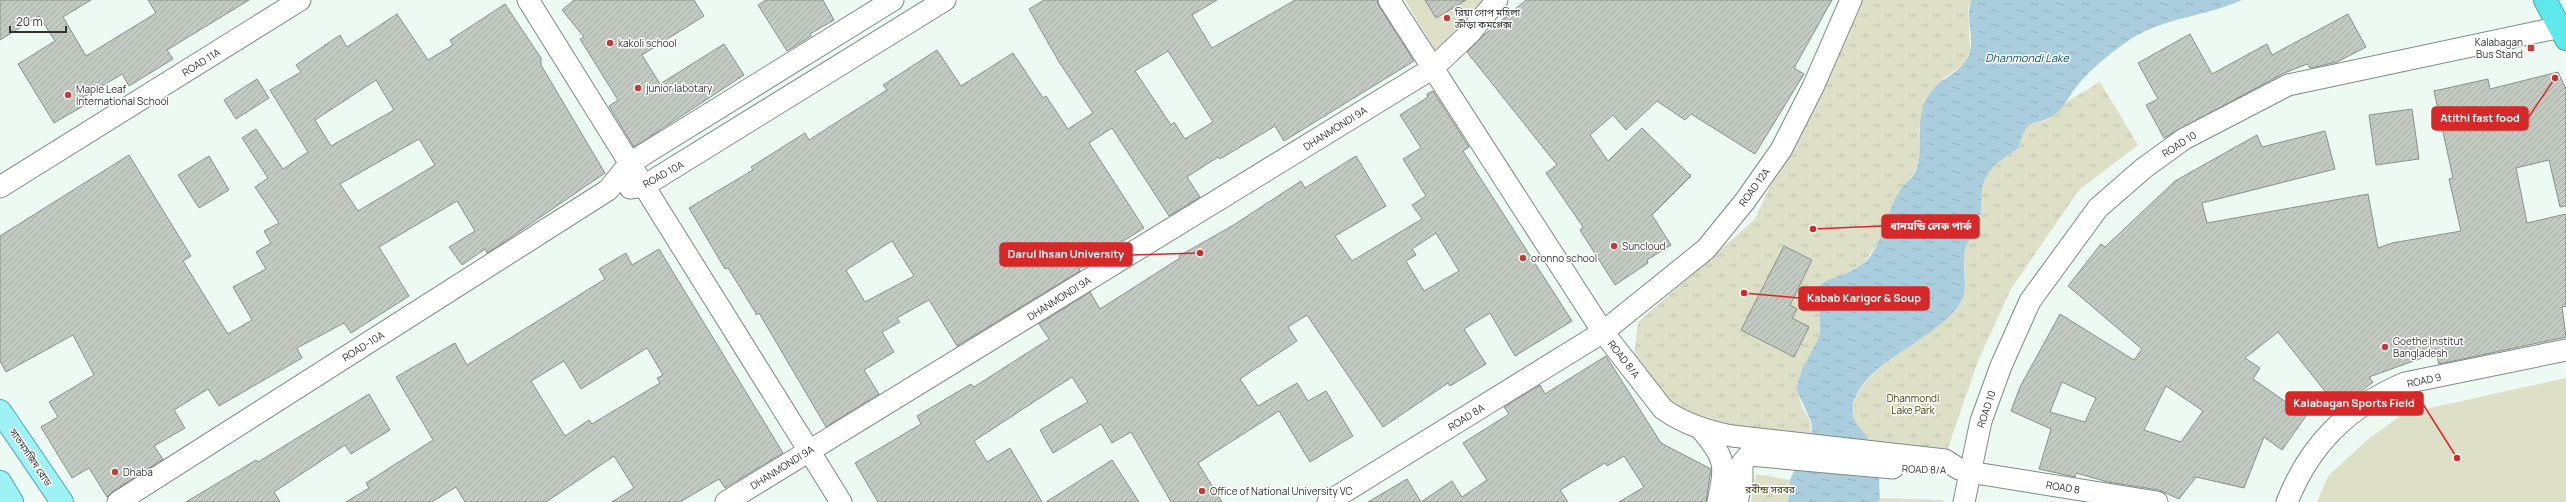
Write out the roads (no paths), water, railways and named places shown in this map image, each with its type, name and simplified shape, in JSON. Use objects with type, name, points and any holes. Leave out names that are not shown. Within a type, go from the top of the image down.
[{"type":"highway","points":[[2545,0],[2564,31]]},
{"type":"main road","name":"সাতমসজিদ রোড","points":[[0,412],[62,502]]},
{"type":"main road","points":[[0,482],[12,502]]},
{"type":"street","name":"ROAD 11A","points":[[0,187],[300,0]]},
{"type":"street","points":[[528,0],[841,502]]},
{"type":"street","points":[[608,190],[630,162],[893,0]]},
{"type":"street","name":"ROAD 10A","points":[[608,190],[644,186],[945,0]]},
{"type":"street","name":"ROAD 8/A","points":[[1389,0],[1603,332],[1663,409],[1701,429],[1749,446],[1953,468]]},
{"type":"street","points":[[1433,68],[1470,33],[1497,0]]},
{"type":"street","name":"ROAD 12A","points":[[1603,332],[1706,249],[1745,201],[1781,150],[1813,87],[1851,0]]},
{"type":"street","name":"ROAD 10","points":[[1964,502],[1953,468],[1981,421],[1996,379],[2030,301],[2098,208],[2144,168],[2184,139],[2288,85],[2564,31]]},
{"type":"street","name":"DHANMONDI 9A","points":[[726,502],[1433,68]]},
{"type":"street","name":"ROAD-10A","points":[[118,502],[608,190]]},
{"type":"street","name":"ROAD 8A","points":[[1333,501],[1603,332]]},
{"type":"street","name":"ROAD 9","points":[[2288,502],[2299,476],[2316,449],[2339,422],[2360,406],[2383,392],[2405,383],[2566,350]]},
{"type":"street","name":"ROAD 8/A","points":[[1701,429],[1716,447],[1723,463],[1724,474],[1718,502]]},
{"type":"street","points":[[1737,502],[1742,481],[1742,463],[1749,446]]},
{"type":"street","name":"ROAD 8","points":[[1953,468],[2157,502]]},
{"type":"water","name":"Dhanmondi Lake","points":[[1971,0],[2242,0],[2227,6],[2152,28],[2138,35],[2125,43],[2093,69],[2072,92],[2059,111],[2052,117],[2034,123],[2026,129],[2022,136],[2019,148],[1996,165],[1991,170],[1984,182],[1979,222],[1967,244],[1964,253],[1965,288],[1959,305],[1935,328],[1877,370],[1866,381],[1853,403],[1854,418],[1857,425],[1871,443],[1877,454],[1880,498],[1878,502],[1788,502],[1790,480],[1812,430],[1811,421],[1796,389],[1802,370],[1820,335],[1820,286],[1824,282],[1858,268],[1871,255],[1876,247],[1896,197],[1917,168],[1920,149],[1920,119],[1924,104],[1929,94],[1956,71],[1967,59],[1971,45],[1969,7]]},
{"type":"place","name":"রিয়া গোপ মহিলা ক্রীড়া কমপ্লেক্স","points":[[1447,18]]},
{"type":"place","name":"kakoli school","points":[[610,43]]},
{"type":"place","name":"Kalabagan Bus Stand","points":[[2531,48]]},
{"type":"place","name":"Atithi fast food","points":[[2555,78]]},
{"type":"place","name":"junior labotary","points":[[638,88]]},
{"type":"place","name":"Maple Leaf International School","points":[[68,95]]},
{"type":"place","name":"ধানমন্ডি লেক পার্ক","points":[[1813,229]]},
{"type":"place","name":"Suncloud","points":[[1614,246]]},
{"type":"place","name":"Darul Ihsan University","points":[[1200,253]]},
{"type":"place","name":"oronno school","points":[[1523,258]]},
{"type":"place","name":"Kabab Karigor & Soup","points":[[1744,293]]},
{"type":"place","name":"Goethe Institut Bangladesh","points":[[2385,347]]},
{"type":"place","name":"Kalabagan Sports Field","points":[[2457,458]]},
{"type":"place","name":"Dhaba","points":[[115,472]]},
{"type":"place","name":"Office of National University VC","points":[[1202,491]]},
{"type":"park label","name":"Dhanmondi Lake Park","points":[[1913,404]]},
{"type":"park label","name":"রবীন্দ্র সরবর","points":[[1770,489]]}]
